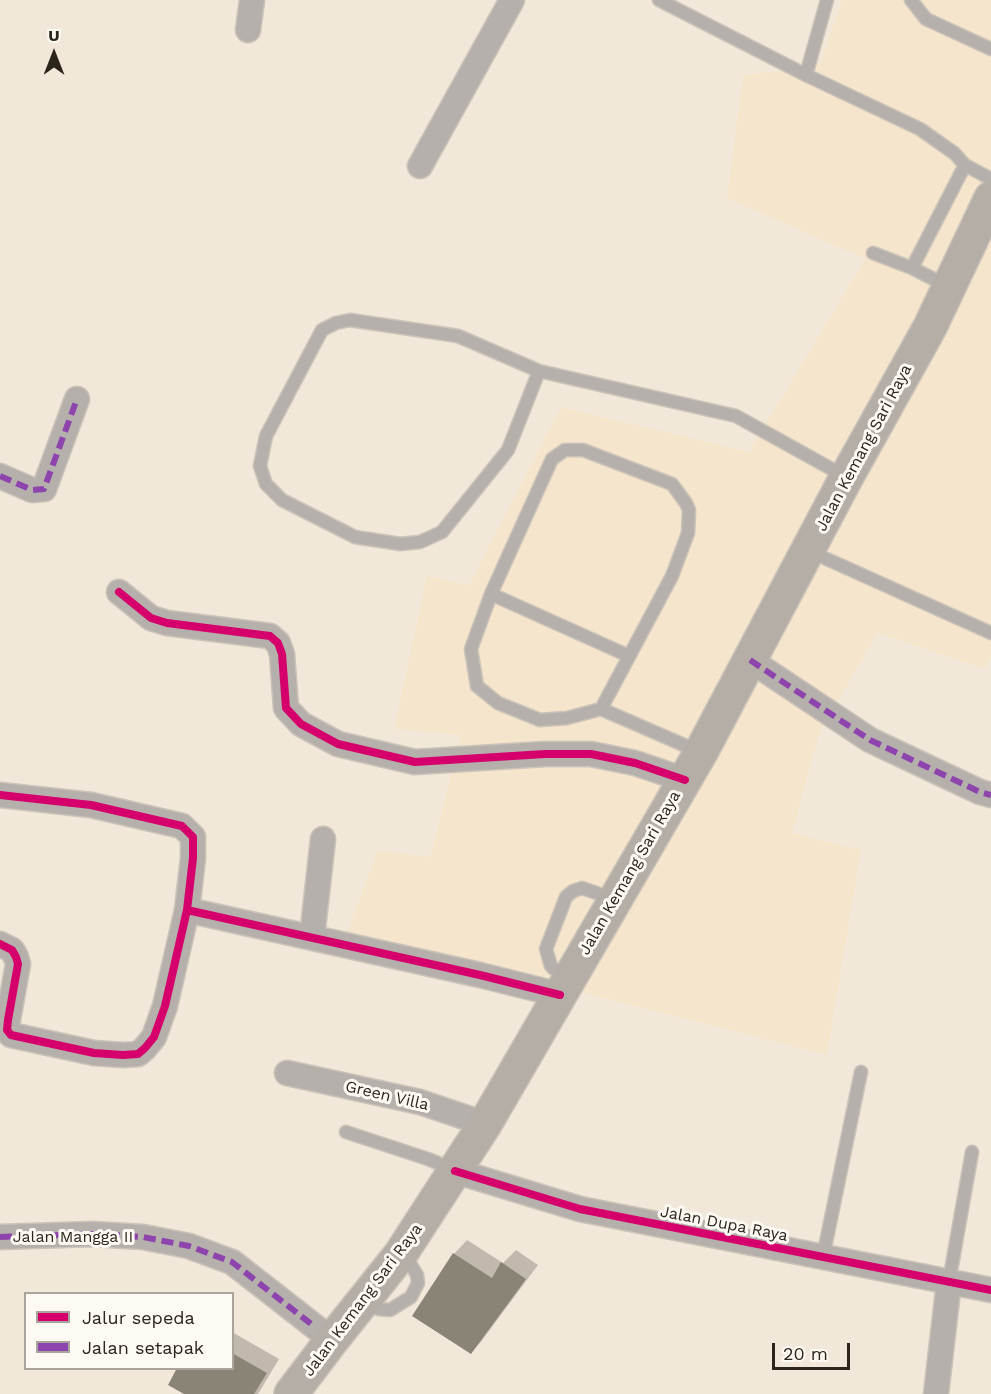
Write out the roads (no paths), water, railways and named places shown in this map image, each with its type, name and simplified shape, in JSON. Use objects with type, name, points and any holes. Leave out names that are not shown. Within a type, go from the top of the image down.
[{"type":"main road","name":"Jalan Kemang Sari Raya","points":[[291,1394],[400,1255],[485,1124],[693,766],[846,478],[930,327],[991,198]]},
{"type":"street","points":[[248,30],[252,0]]},
{"type":"street","points":[[420,166],[512,0]]},
{"type":"street","points":[[0,476],[32,490],[44,489],[77,399]]},
{"type":"street","points":[[120,591],[151,618],[159,621],[270,636],[278,643],[282,654],[286,708],[301,724],[338,744],[415,762],[545,754],[591,754],[635,763],[693,766]]},
{"type":"street","points":[[750,660],[870,740],[980,792],[991,795]]},
{"type":"street","points":[[0,795],[91,805],[182,826],[193,837],[187,909],[165,1006],[154,1037],[138,1054],[94,1053],[11,1035],[7,1030],[18,964],[12,950],[0,944]]},
{"type":"street","points":[[312,937],[323,839]]},
{"type":"street","points":[[187,909],[564,988]]},
{"type":"street","name":"Green Villa","points":[[287,1074],[420,1102],[485,1124]]},
{"type":"street","name":"Jalan Dupa Raya","points":[[455,1171],[580,1209],[991,1290]]},
{"type":"street","name":"Jalan Mangga II","points":[[0,1238],[93,1234],[143,1237],[189,1246],[232,1262],[332,1340]]},
{"type":"street","points":[[936,1394],[949,1282]]},
{"type":"lane","points":[[659,0],[806,75],[920,129],[954,153],[965,165],[991,179]]},
{"type":"lane","points":[[911,0],[926,19],[991,50]]},
{"type":"lane","points":[[806,75],[823,2]]},
{"type":"lane","points":[[912,268],[965,165]]},
{"type":"lane","points":[[873,253],[912,268],[949,287]]},
{"type":"lane","points":[[539,371],[508,450],[442,532],[420,542],[400,544],[355,537],[282,501],[266,484],[260,466],[266,436],[322,330],[336,323],[350,320],[458,336],[539,371],[736,416],[846,478]]},
{"type":"lane","points":[[601,709],[672,576],[688,533],[688,510],[686,503],[672,484],[583,450],[565,450],[552,459],[491,594],[471,649],[477,686],[498,703],[540,720],[567,718],[601,709],[693,766]]},
{"type":"lane","points":[[808,551],[991,633]]},
{"type":"lane","points":[[491,594],[629,656]]},
{"type":"lane","points":[[564,988],[551,966],[546,949],[566,897],[582,888],[615,899]]},
{"type":"lane","points":[[823,1257],[861,1072]]},
{"type":"lane","points":[[346,1132],[428,1159],[455,1171]]},
{"type":"lane","points":[[949,1282],[972,1152]]}]
